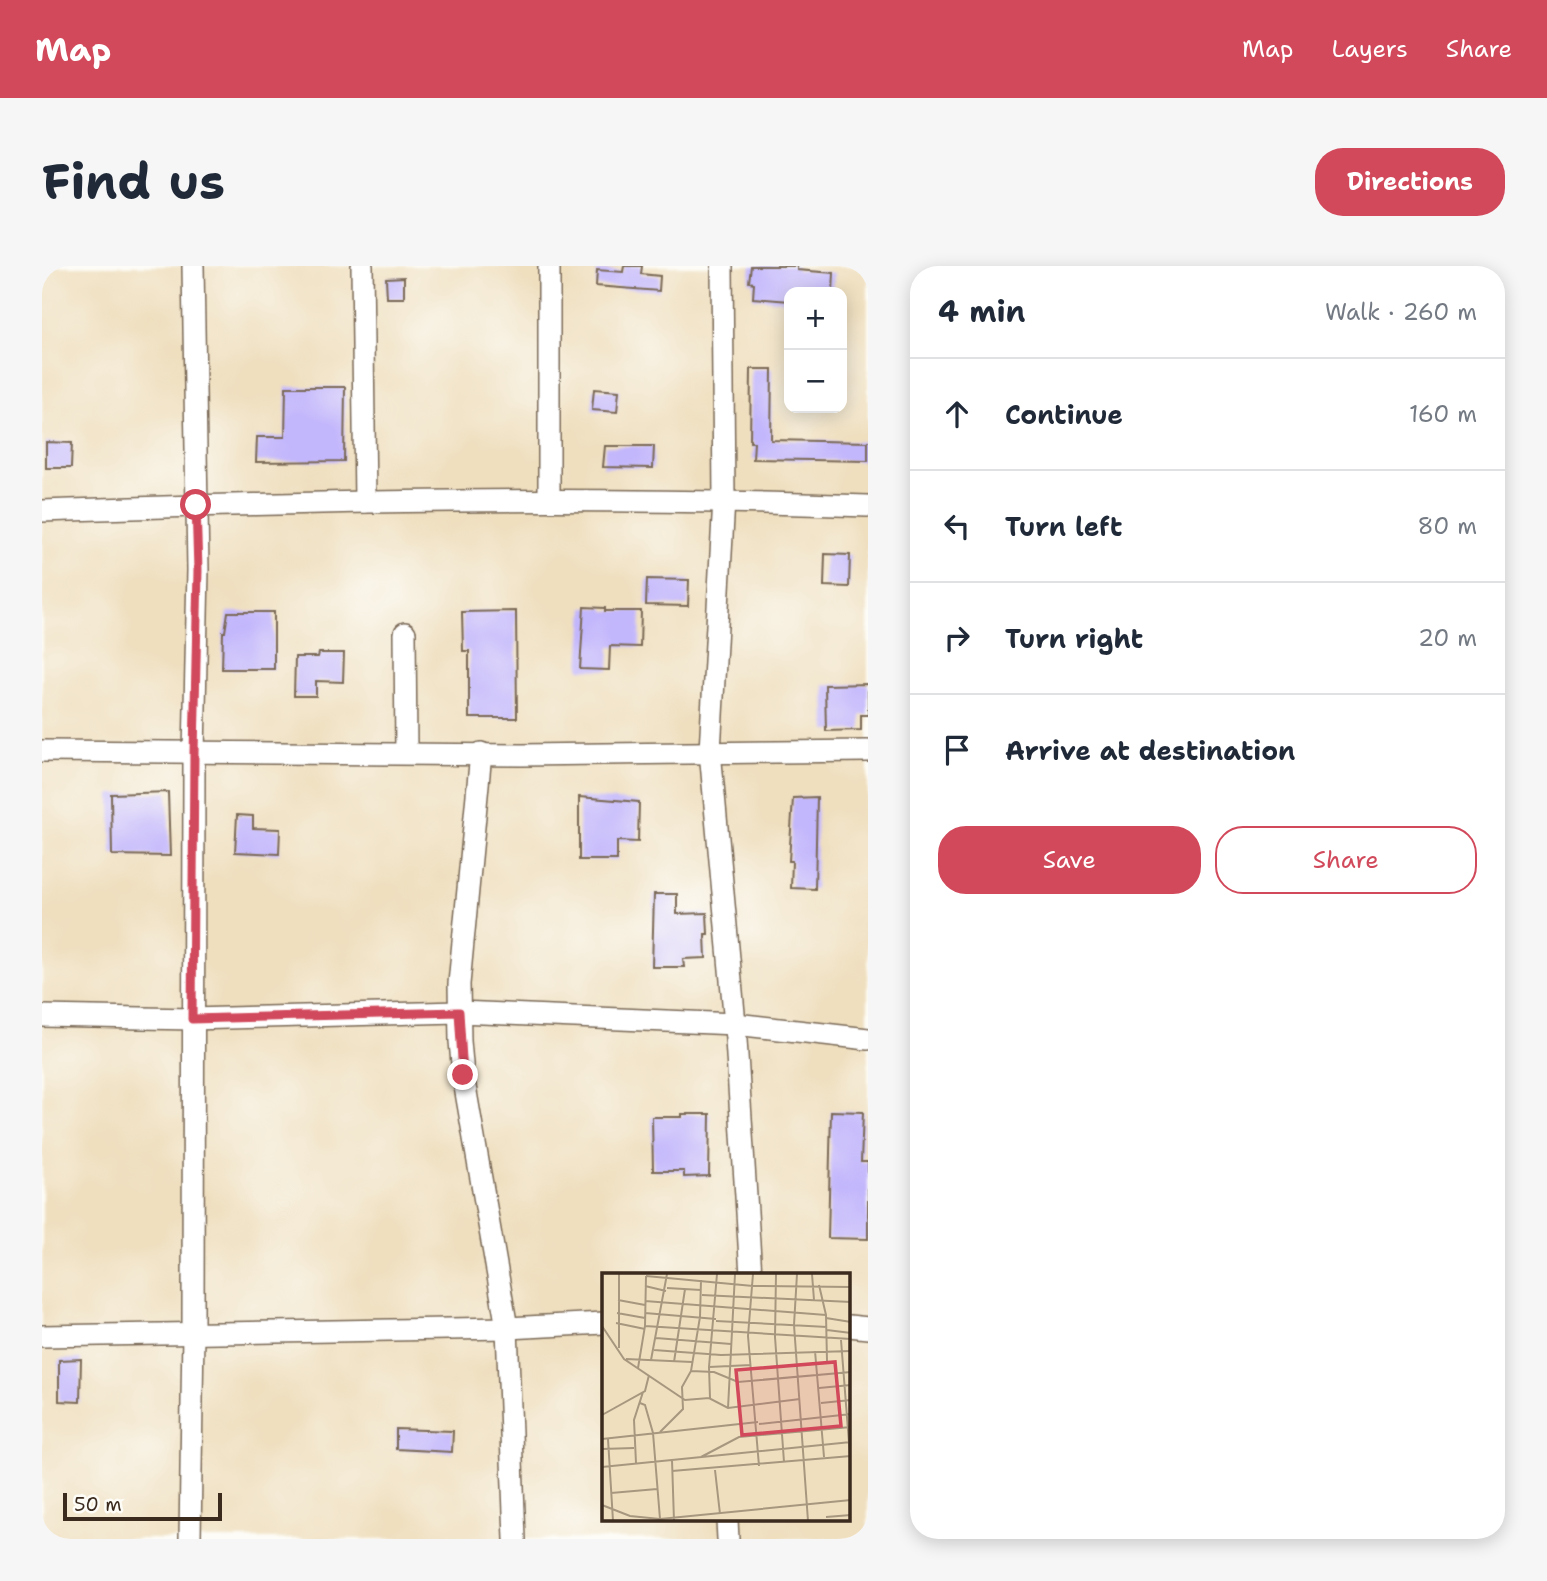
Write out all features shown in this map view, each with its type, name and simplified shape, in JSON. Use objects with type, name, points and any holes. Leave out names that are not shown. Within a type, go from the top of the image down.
[{"type":"street","points":[[190,1539],[194,753],[198,570],[193,266]]},
{"type":"street","points":[[362,266],[365,502]]},
{"type":"street","points":[[549,266],[549,500]]},
{"type":"street","points":[[722,266],[724,500],[710,751],[735,1024],[751,1273]]},
{"type":"street","points":[[42,511],[196,505],[549,500],[724,500],[868,506]]},
{"type":"street","points":[[405,633],[406,753]]},
{"type":"street","points":[[42,751],[868,751]]},
{"type":"street","points":[[481,753],[459,1012],[463,1075],[507,1328],[515,1539]]},
{"type":"street","points":[[42,1016],[192,1019],[459,1012],[735,1024],[868,1039]]},
{"type":"street","points":[[42,1336],[507,1328],[602,1323]]},
{"type":"street","points":[[850,1326],[868,1328]]},
{"type":"building","points":[[624,266],[642,266],[641,274],[660,276],[659,291],[596,286],[597,270],[623,272]]},
{"type":"building","points":[[751,266],[797,266],[797,270],[834,273],[833,287],[784,287],[784,301],[753,298],[754,283],[749,282]]},
{"type":"building","points":[[404,277],[404,298],[387,298],[386,278]]},
{"type":"building","points":[[751,369],[772,369],[771,440],[868,442],[868,461],[753,459],[754,442],[750,442]]},
{"type":"building","points":[[286,387],[345,387],[344,461],[256,462],[257,437],[285,437]]},
{"type":"building","points":[[594,389],[619,391],[617,412],[592,410]]},
{"type":"building","points":[[46,442],[72,443],[71,468],[46,468]]},
{"type":"building","points":[[605,446],[654,446],[653,468],[603,467]]},
{"type":"building","points":[[825,554],[850,555],[849,587],[824,586]]},
{"type":"building","points":[[647,579],[689,580],[688,606],[646,605]]},
{"type":"building","points":[[584,607],[605,608],[605,611],[641,611],[640,647],[610,646],[609,670],[580,669]]},
{"type":"building","points":[[516,611],[517,718],[469,718],[469,651],[463,651],[462,612]]},
{"type":"building","points":[[228,612],[274,612],[274,669],[222,669],[223,632]]},
{"type":"building","points":[[319,653],[344,653],[343,682],[316,681],[316,696],[294,696],[295,657],[318,657]]},
{"type":"building","points":[[868,684],[868,715],[861,715],[861,730],[826,731],[825,685]]},
{"type":"building","points":[[168,792],[170,856],[112,855],[111,794]]},
{"type":"building","points":[[579,797],[639,802],[638,842],[617,841],[617,860],[579,860]]},
{"type":"building","points":[[817,797],[815,889],[791,888],[792,861],[789,861],[793,798]]},
{"type":"building","points":[[237,815],[253,816],[253,828],[280,829],[279,854],[235,852]]},
{"type":"building","points":[[654,894],[677,894],[677,914],[707,913],[706,958],[683,959],[684,967],[652,967]]},
{"type":"building","points":[[831,1111],[863,1112],[861,1162],[868,1162],[868,1239],[828,1238]]},
{"type":"building","points":[[682,1114],[710,1114],[709,1176],[684,1177],[684,1171],[653,1171],[652,1117],[682,1117]]},
{"type":"building","points":[[81,1359],[80,1402],[59,1401],[59,1360]]},
{"type":"building","points":[[396,1429],[453,1431],[452,1452],[396,1449]]},
{"type":"route","points":[[196,505],[198,570],[192,1019],[459,1012],[463,1075]]}]
